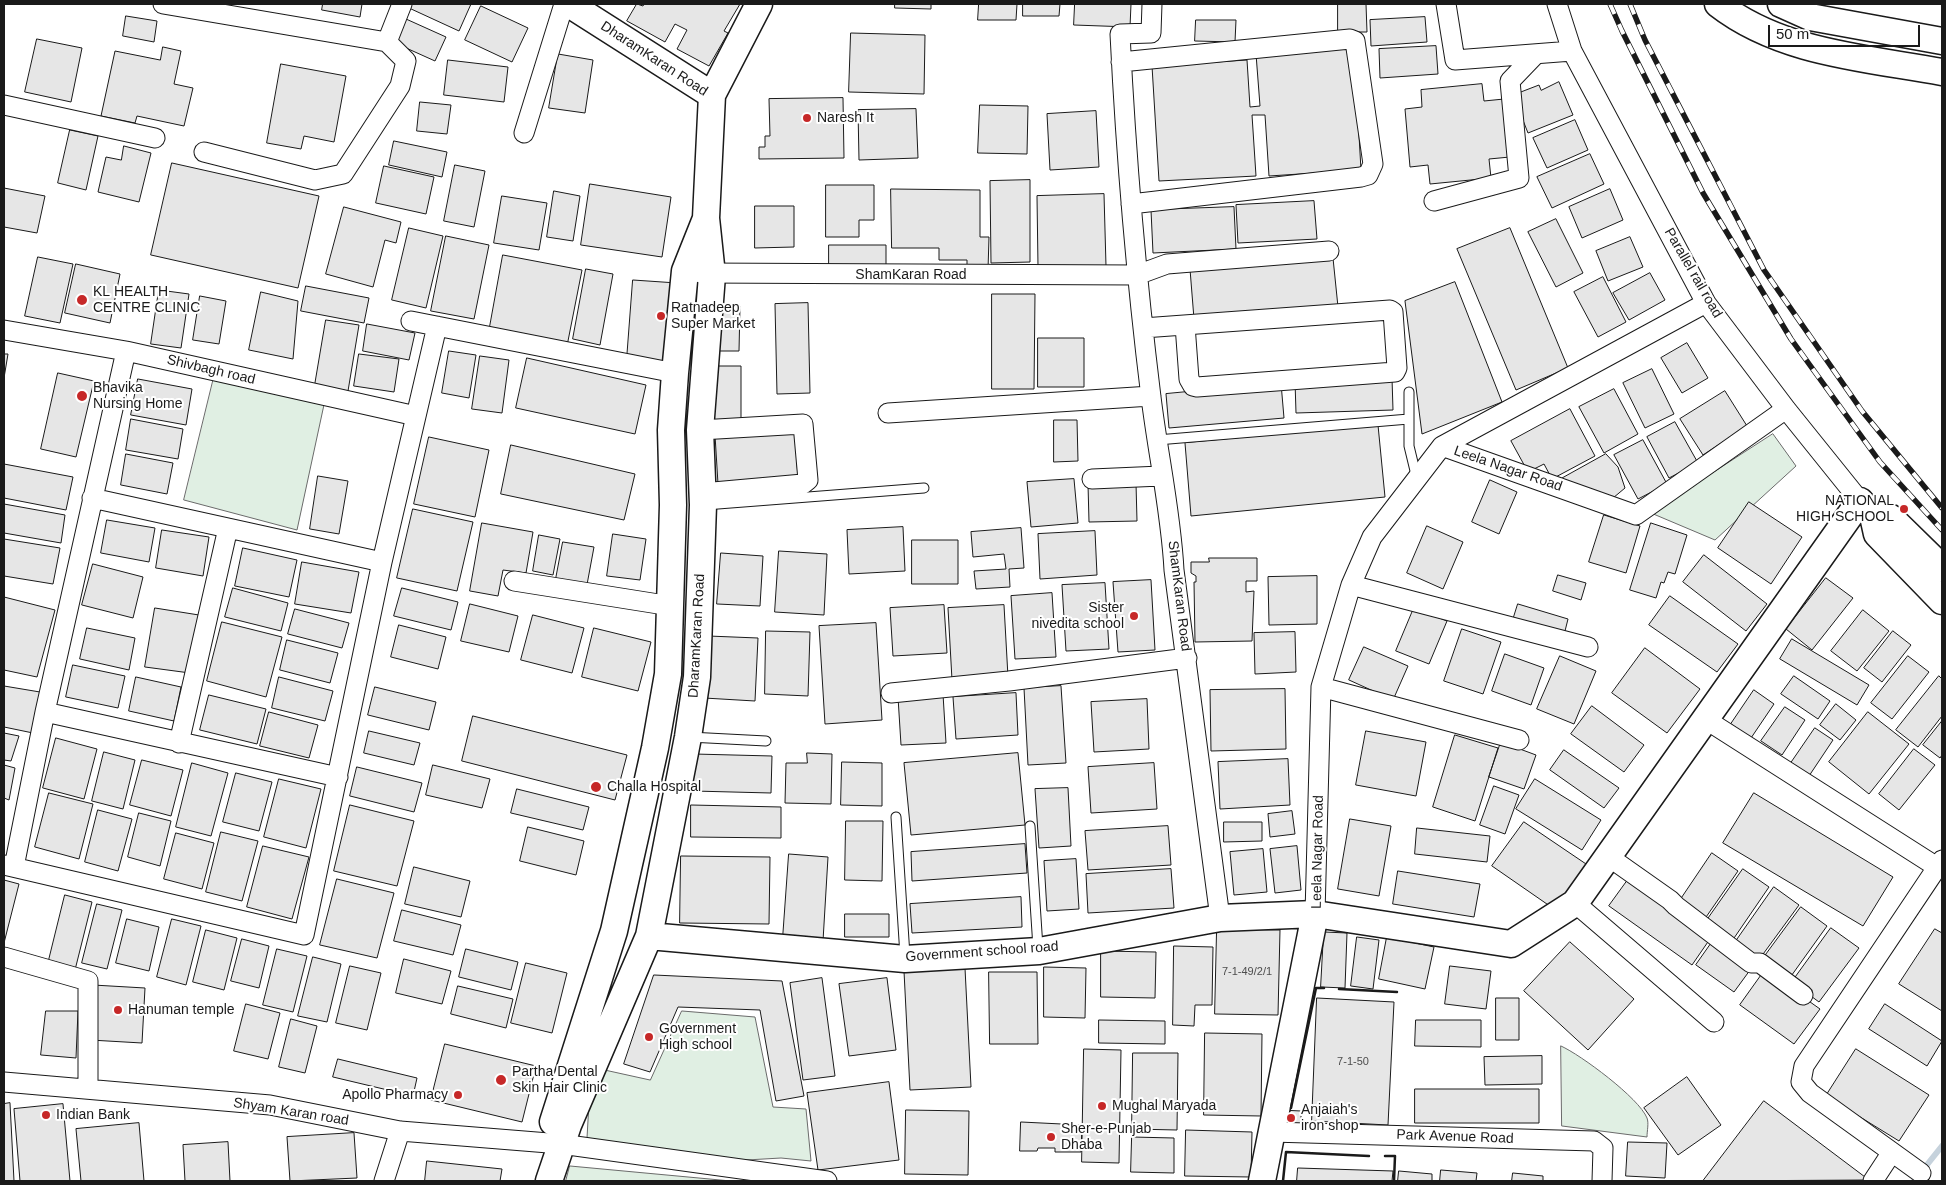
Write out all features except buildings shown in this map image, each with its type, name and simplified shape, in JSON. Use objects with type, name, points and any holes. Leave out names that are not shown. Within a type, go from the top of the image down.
[{"type":"street","points":[[163,4],[387,42],[406,61],[400,86],[343,174],[315,180],[204,152]]},
{"type":"street","points":[[387,42],[402,4]]},
{"type":"street","points":[[524,133],[564,4]]},
{"type":"street","name":"DharamKaran Road","points":[[533,1181],[554,1143],[649,936],[688,737],[697,677],[702,499],[700,430],[712,275],[706,218],[712,95],[569,4]]},
{"type":"street","points":[[712,95],[759,4]]},
{"type":"street","name":"ShamKaran Road","points":[[1152,4],[1151,33],[1120,34],[1131,204],[1137,275],[1156,440],[1172,537],[1174,570],[1220,918]]},
{"type":"street","points":[[1446,4],[1455,60],[1572,51]]},
{"type":"street","name":"Parallel rail road","points":[[1557,4],[1572,51],[1706,303],[1786,409],[1866,508],[1877,534],[1942,601]]},
{"type":"street","points":[[1718,4],[1734,16],[1801,46],[1934,71]]},
{"type":"street","points":[[1781,4],[1810,17],[1939,40]]},
{"type":"street","points":[[1857,56],[1862,26]]},
{"type":"street","points":[[1122,62],[1354,41],[1373,164],[1368,175],[1361,177],[1131,204]]},
{"type":"street","points":[[1434,201],[1519,178],[1509,84],[1535,55]]},
{"type":"street","points":[[4,105],[156,138]]},
{"type":"street","name":"DharamKaran Road","points":[[549,1181],[554,1143],[617,921],[655,748],[668,674],[673,505],[671,430],[675,373],[685,271],[706,218]]},
{"type":"street","points":[[1137,275],[1167,264],[1329,251]]},
{"type":"street","name":"ShamKaran Road","points":[[685,271],[712,275],[1137,275]]},
{"type":"street","points":[[1442,446],[1706,303]]},
{"type":"street","points":[[1143,328],[1390,310],[1393,312],[1398,368],[1394,372],[1193,386],[1189,379],[1185,325]]},
{"type":"street","points":[[411,320],[675,373]]},
{"type":"street","points":[[126,351],[9,866],[304,935],[382,562],[437,326]]},
{"type":"street","name":"Shivbagh road","points":[[4,330],[126,351],[416,416]]},
{"type":"street","points":[[888,413],[1151,396]]},
{"type":"street","name":"Leela Nagar Road","points":[[1786,409],[1636,514],[1442,446],[1372,536],[1351,585],[1321,687],[1315,914],[1511,944],[1575,903],[1705,719],[1866,508]]},
{"type":"street","points":[[700,430],[803,424],[808,480],[803,484],[702,499]]},
{"type":"street","points":[[1092,479],[1162,476]]},
{"type":"street","points":[[92,498],[382,562]]},
{"type":"street","points":[[1866,508],[1891,518],[1942,568]]},
{"type":"street","points":[[179,743],[228,528]]},
{"type":"street","points":[[514,581],[671,606]]},
{"type":"street","points":[[1351,585],[1588,647]]},
{"type":"street","points":[[891,693],[1009,682],[1187,658]]},
{"type":"street","points":[[1321,687],[1519,740]]},
{"type":"street","points":[[45,712],[338,777]]},
{"type":"street","points":[[1705,719],[1940,864],[1804,1066],[1801,1082],[1810,1093],[1921,1173]]},
{"type":"street","points":[[1609,856],[1670,900],[1751,963],[1760,963],[1803,995]]},
{"type":"street","points":[[1575,903],[1714,1022]]},
{"type":"street","points":[[1262,1181],[1315,914]]},
{"type":"street","name":"Government school road","points":[[649,936],[905,959],[1039,951],[1220,918],[1315,914]]},
{"type":"street","points":[[4,957],[88,982],[88,1088]]},
{"type":"street","name":"Shyam Karan road","points":[[4,1082],[270,1105],[400,1131],[554,1143],[827,1181]]},
{"type":"street","points":[[384,1181],[400,1131]]},
{"type":"street","name":"Park Avenue Road","points":[[1271,1132],[1594,1141],[1603,1148],[1602,1181]]},
{"type":"street","points":[[1873,1181],[1892,1152]]},
{"type":"lane","points":[[1409,392],[1409,446],[1417,479]]},
{"type":"lane","points":[[1156,440],[1409,419]]},
{"type":"lane","points":[[702,499],[924,488]]},
{"type":"lane","points":[[688,737],[766,741]]},
{"type":"lane","points":[[896,817],[905,959]]},
{"type":"lane","points":[[1030,826],[1039,951]]},
{"type":"green space","points":[[215,373],[325,400],[297,530],[184,500]]},
{"type":"green space","points":[[1773,434],[1796,466],[1715,540],[1651,513]]},
{"type":"green space","points":[[682,1011],[755,1017],[773,1107],[806,1109],[811,1161],[781,1158],[729,1161],[587,1138],[591,1067],[650,1080]]},
{"type":"green space","points":[[1561,1046],[1595,1067],[1633,1100],[1647,1118],[1647,1137],[1562,1126]]},
{"type":"green space","points":[[570,1166],[731,1181],[566,1181]]},
{"type":"waterway","points":[[1914,1181],[1942,1146]]},
{"type":"railway","points":[[1610,4],[1703,193],[1791,339],[1880,462],[1942,530]]},
{"type":"railway","points":[[1630,4],[1645,40],[1764,270],[1862,411],[1942,508]]},
{"type":"wall","points":[[1291,1108],[1316,988],[1324,988]]},
{"type":"wall","points":[[1339,989],[1397,992]]},
{"type":"wall","points":[[1283,1181],[1286,1152],[1369,1156]]},
{"type":"wall","points":[[1385,1156],[1395,1156],[1394,1181]]},
{"type":"place","name":"Naresh It","points":[[807,118]]},
{"type":"place","name":"KL HEALTH CENTRE CLINIC","points":[[82,300]]},
{"type":"place","name":"Ratnadeep Super Market","points":[[661,316]]},
{"type":"place","name":"Bhavika Nursing Home","points":[[82,396]]},
{"type":"place","name":"NATIONAL HIGH SCHOOL","points":[[1904,509]]},
{"type":"place","name":"Sister nivedita school","points":[[1134,616]]},
{"type":"place","name":"Challa Hospital","points":[[596,787]]},
{"type":"place","name":"Hanuman temple","points":[[118,1010]]},
{"type":"place","name":"Government High school","points":[[649,1037]]},
{"type":"place","name":"Partha Dental Skin Hair Clinic","points":[[501,1080]]},
{"type":"place","name":"Apollo Pharmacy","points":[[458,1095]]},
{"type":"place","name":"Mughal Maryada","points":[[1102,1106]]},
{"type":"place","name":"Indian Bank","points":[[46,1115]]},
{"type":"place","name":"Anjaiah's iron shop","points":[[1291,1118]]},
{"type":"place","name":"Sher-e-Punjab Dhaba","points":[[1051,1137]]}]
